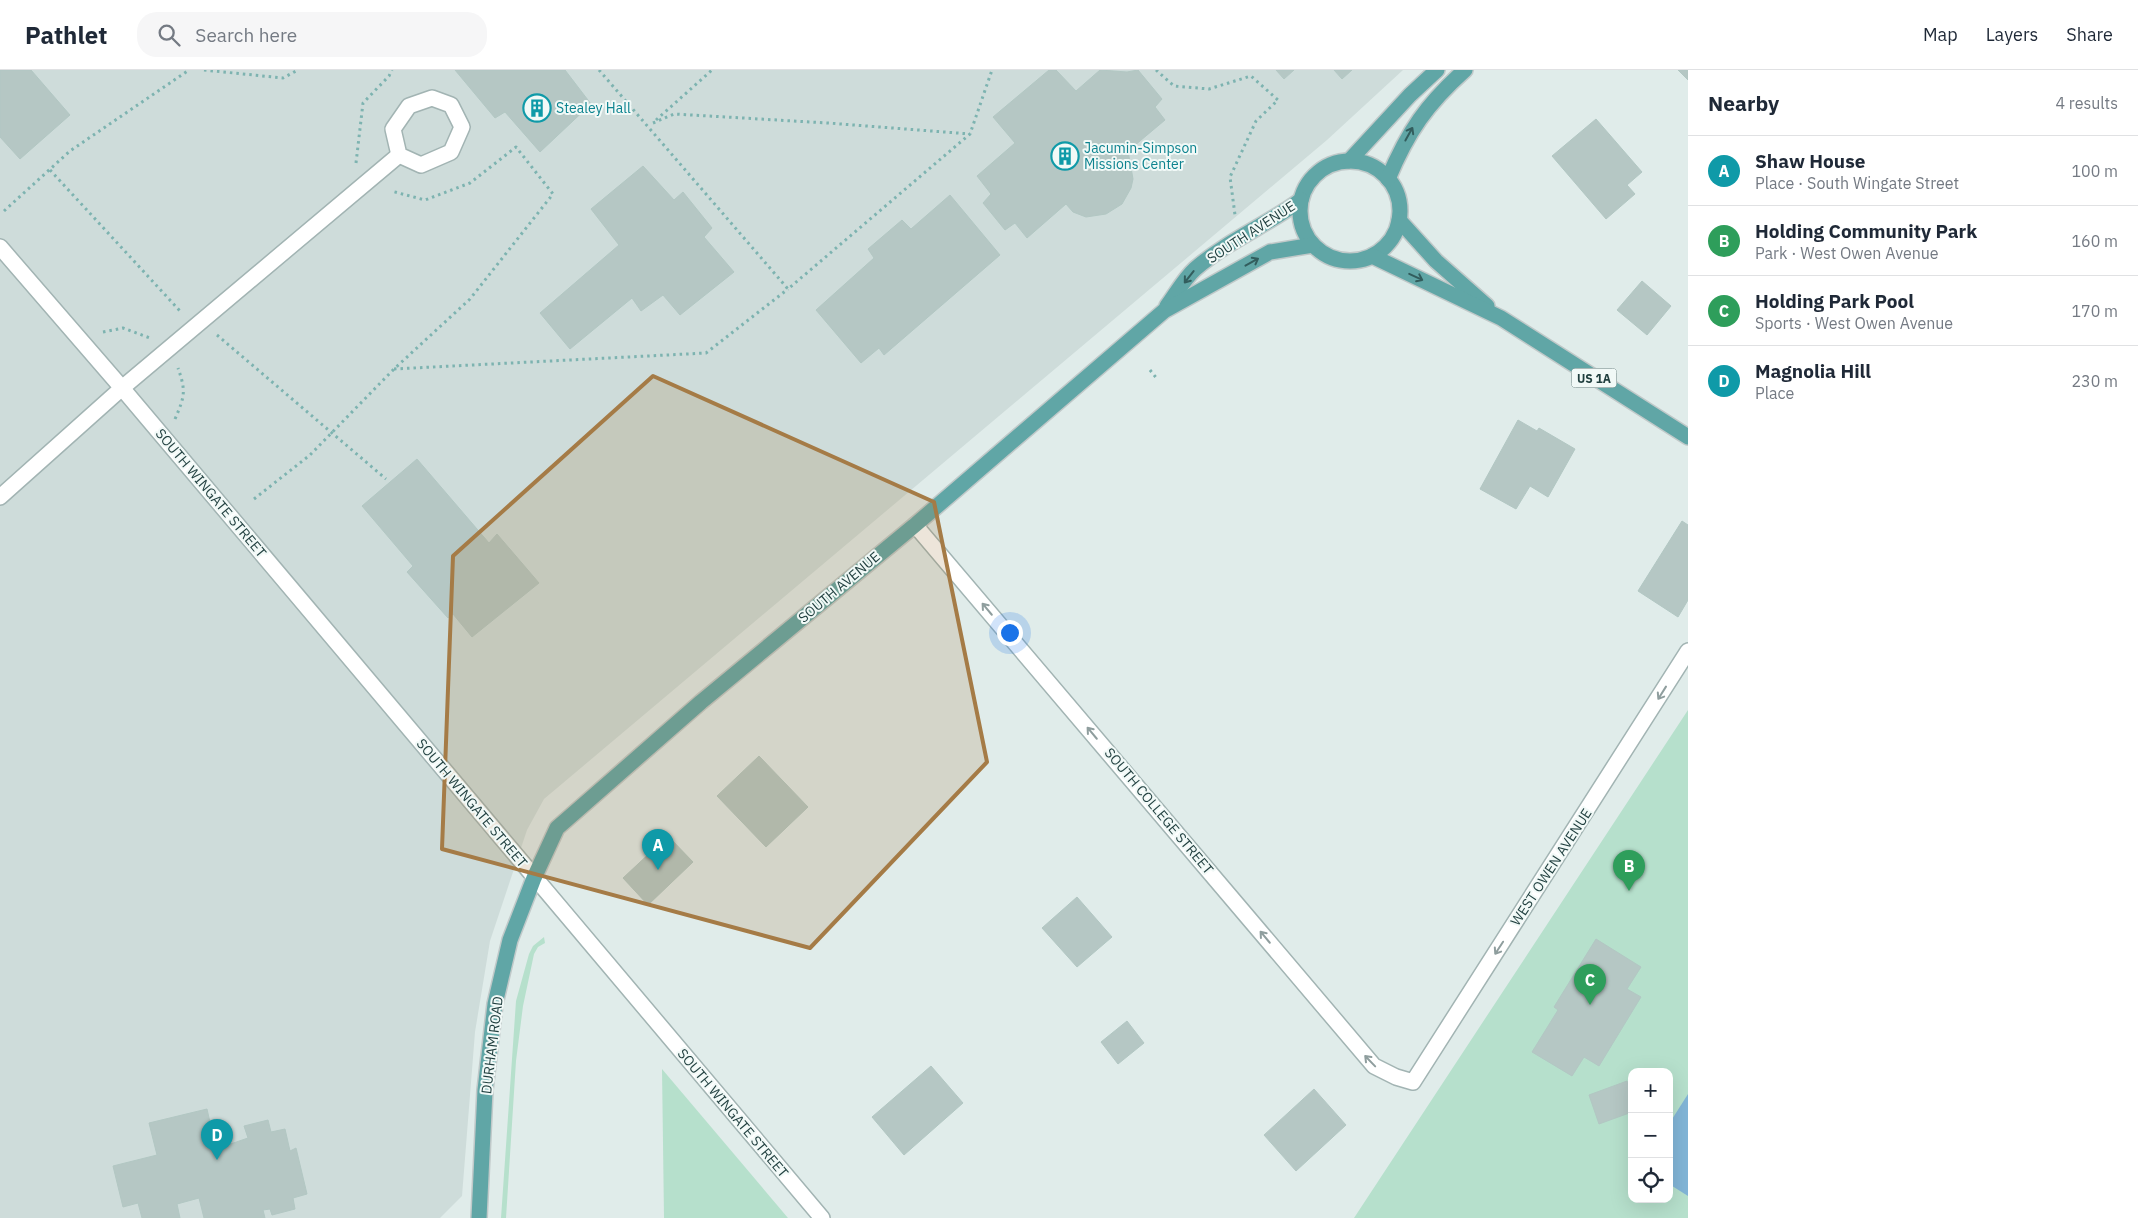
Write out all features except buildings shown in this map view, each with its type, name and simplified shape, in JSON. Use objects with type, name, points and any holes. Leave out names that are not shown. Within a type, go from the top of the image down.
[{"type":"main road","points":[[1350,161],[1400,105],[1437,70]]},
{"type":"main road","points":[[1388,178],[1399,152],[1414,126],[1436,96],[1465,70]]},
{"type":"main road","points":[[1350,161],[1371,166],[1388,178],[1398,198],[1399,220],[1390,241],[1372,256],[1359,261],[1331,258],[1313,245],[1305,234],[1301,222],[1301,200],[1307,184],[1318,172],[1333,164],[1350,161]]},
{"type":"main road","name":"SOUTH AVENUE","points":[[1164,311],[1193,271],[1218,251],[1276,218],[1301,200]]},
{"type":"main road","name":"US 1A","points":[[1399,220],[1436,261],[1501,318]]},
{"type":"main road","name":"SOUTH AVENUE","points":[[534,878],[557,828],[701,702],[914,525],[1164,311],[1270,252],[1313,245]]},
{"type":"main road","name":"US 1A","points":[[1372,256],[1501,318],[1688,438]]},
{"type":"main road","name":"DURHAM ROAD","points":[[479,1218],[485,1090],[495,1004],[510,940],[534,878]]},
{"type":"street","points":[[432,98],[451,105],[462,127],[451,152],[421,165],[399,155],[393,129],[409,106],[432,98]]},
{"type":"street","points":[[0,497],[122,388],[399,155]]},
{"type":"street","name":"SOUTH WINGATE STREET","points":[[0,247],[122,388],[822,1218]]},
{"type":"street","name":"SOUTH COLLEGE STREET","points":[[914,525],[1374,1066],[1396,1077],[1413,1082]]},
{"type":"street","name":"WEST OWEN AVENUE","points":[[1413,1082],[1688,652]]},
{"type":"path","points":[[4,211],[70,152],[189,70]]},
{"type":"path","points":[[204,70],[282,78],[298,70]]},
{"type":"path","points":[[350,169],[356,163],[363,103],[389,76],[392,70]]},
{"type":"path","points":[[599,70],[788,289]]},
{"type":"path","points":[[712,70],[653,122],[674,114],[970,134]]},
{"type":"path","points":[[394,369],[706,353],[788,289],[970,134],[992,70]]},
{"type":"path","points":[[1156,70],[1174,86],[1209,89],[1251,76],[1278,100],[1256,120],[1230,177],[1235,217]]},
{"type":"path","points":[[254,499],[310,455],[394,369],[470,299],[553,194],[516,147],[470,182],[425,200],[386,190]]},
{"type":"path","points":[[50,170],[184,315]]},
{"type":"path","points":[[103,332],[123,328],[155,340]]},
{"type":"path","points":[[210,340],[224,328]]},
{"type":"path","points":[[216,334],[386,479]]},
{"type":"path","points":[[175,419],[184,401],[185,388],[178,367],[184,362]]},
{"type":"path","points":[[1150,370],[1158,380]]},
{"type":"highlighted area","points":[[653,376],[934,502],[987,762],[810,948],[442,849],[453,556]]},
{"type":"shaded area","points":[[0,70],[1403,70],[1327,140],[544,799],[527,830],[490,941],[475,1032],[462,1196],[440,1218],[0,1218]]},
{"type":"green space","points":[[1688,710],[1688,1218],[1354,1218]]},
{"type":"green space","points":[[544,937],[545,943],[538,947],[534,954],[523,1006],[516,1061],[506,1218],[501,1218],[516,1001],[529,954],[533,946]]},
{"type":"green space","points":[[662,1069],[788,1218],[664,1218]]},
{"type":"water","points":[[1688,1094],[1688,1196],[1673,1187],[1673,1118]]},
{"type":"place","name":"Stealey Hall","points":[[537,108]]},
{"type":"place","name":"Jacumin-Simpson Missions Center","points":[[1065,156]]},
{"type":"place","name":"Shaw House","points":[[658,870]]},
{"type":"place","name":"Holding Community Park","points":[[1629,891]]},
{"type":"place","name":"Holding Park Pool","points":[[1590,1005]]},
{"type":"place","name":"Magnolia Hill","points":[[217,1160]]}]
